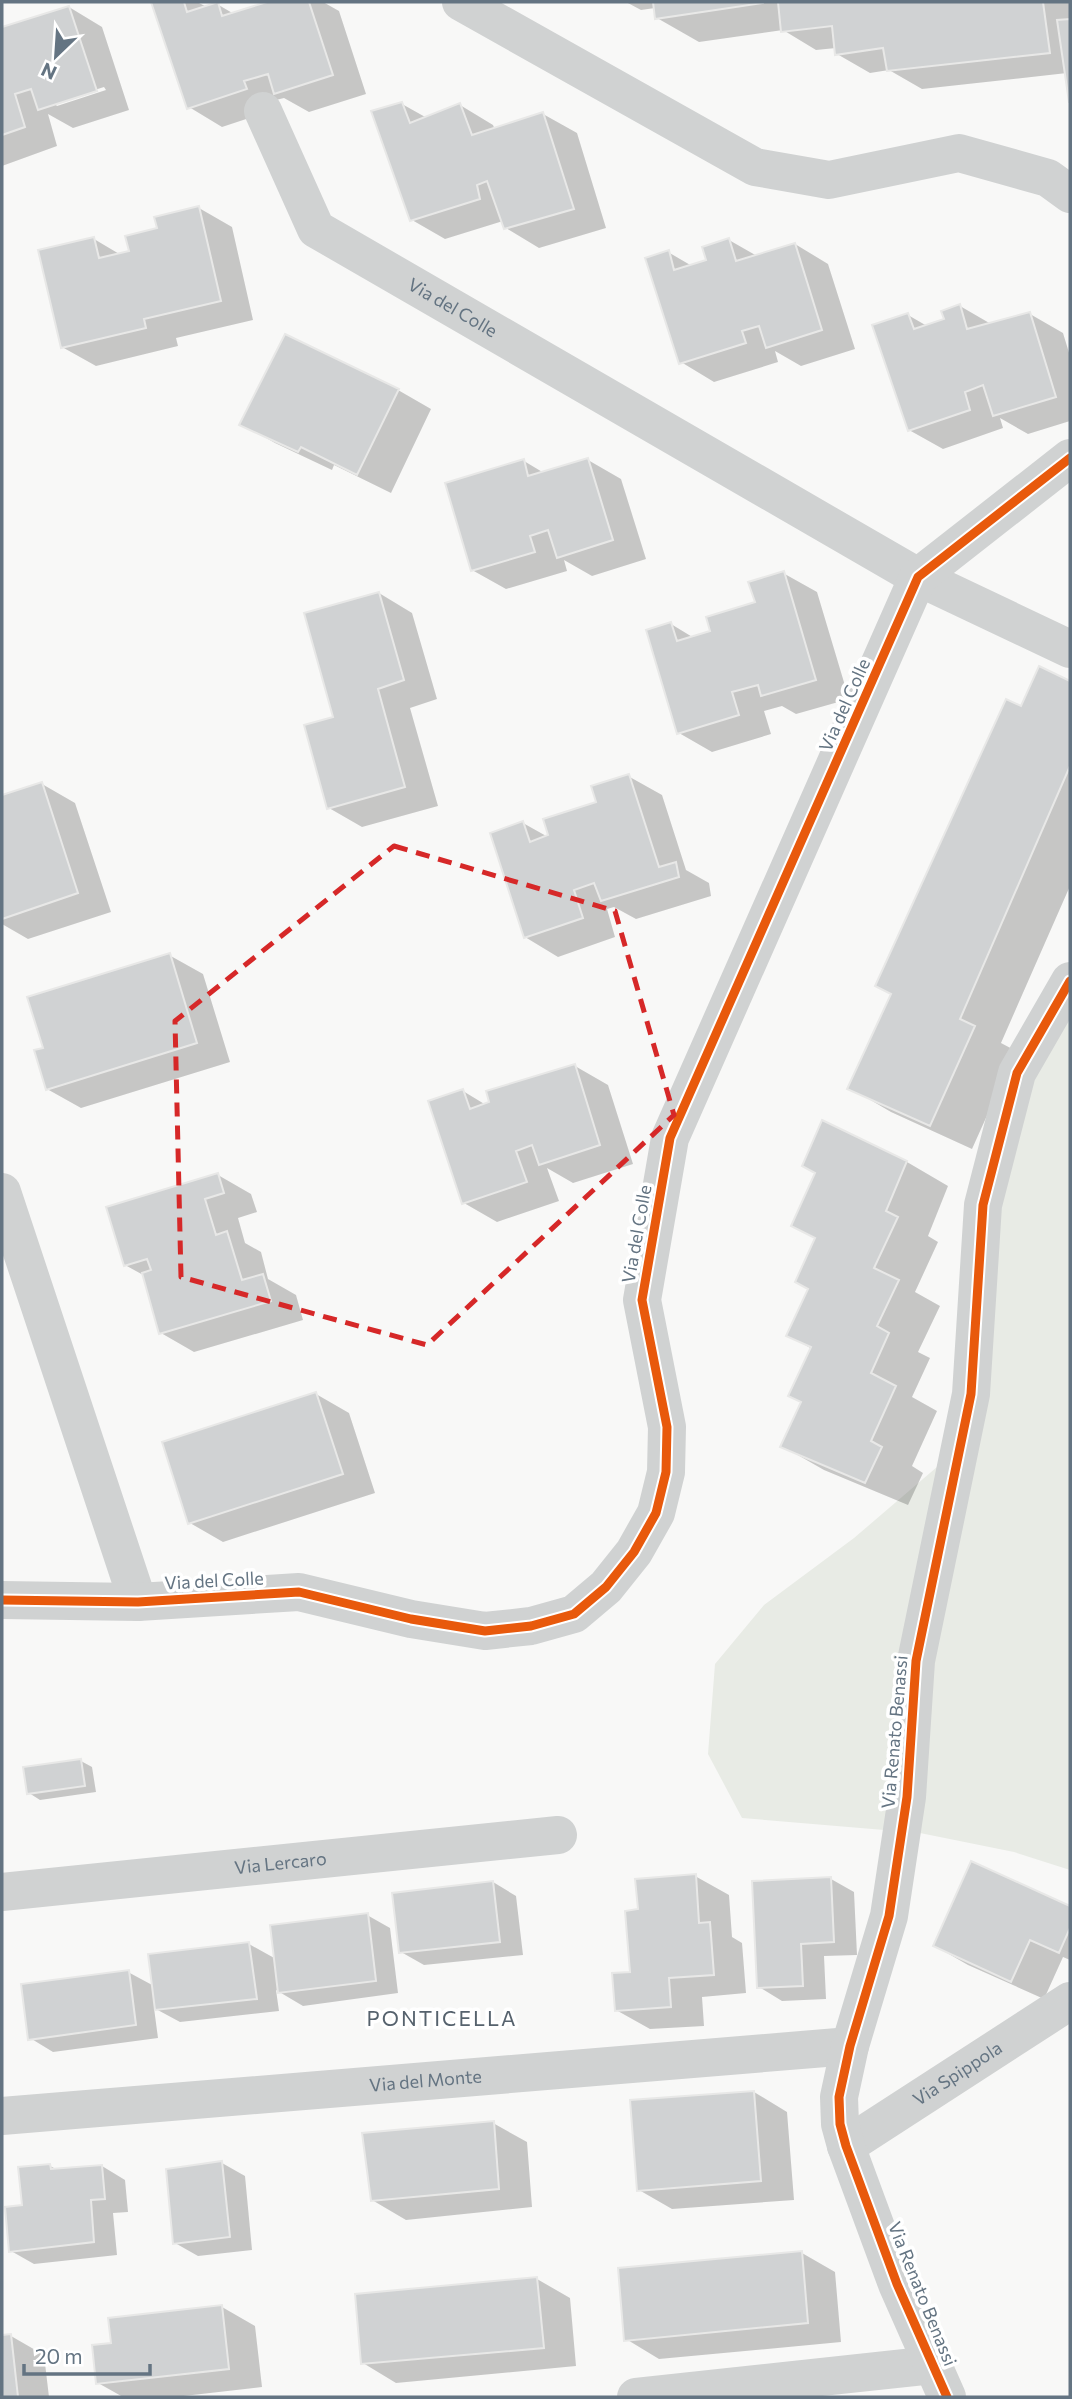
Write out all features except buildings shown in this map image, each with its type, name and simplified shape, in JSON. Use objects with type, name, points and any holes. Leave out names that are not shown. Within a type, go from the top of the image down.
[{"type":"street","points":[[461,2],[755,167],[829,180],[959,153],[1048,178],[1070,194]]},
{"type":"street","name":"Via del Colle","points":[[263,111],[316,229],[918,577],[1070,649]]},
{"type":"street","name":"Via del Colle","points":[[2,1600],[138,1602],[299,1592],[411,1619],[485,1631],[531,1626],[574,1614],[606,1587],[634,1552],[656,1513],[666,1472],[667,1427],[642,1300],[670,1138],[918,577],[1070,458]]},
{"type":"street","name":"Via Renato Benassi","points":[[940,2381],[897,2284],[846,2146],[840,2124],[839,2097],[850,2046],[891,1903],[907,1797],[915,1661],[971,1394],[984,1205],[1017,1073],[1070,981]]},
{"type":"street","points":[[2,1192],[138,1602]]},
{"type":"street","name":"Via Lercaro","points":[[2,1892],[558,1835]]},
{"type":"street","name":"Via Spippola","points":[[846,2146],[1070,2001]]},
{"type":"street","name":"Via del Monte","points":[[2,2116],[850,2046]]},
{"type":"street","points":[[636,2397],[940,2381]]},
{"type":"highlighted area","points":[[394,846],[615,911],[674,1115],[427,1345],[181,1277],[175,1021]]},
{"type":"shaded area","points":[[1070,985],[1070,1870],[1014,1852],[920,1833],[742,1818],[708,1754],[715,1664],[764,1605],[854,1538],[951,1455],[974,1205]]},
{"type":"cycle path","points":[[2,1600],[138,1602],[299,1592],[411,1619],[485,1631],[531,1626],[574,1614],[606,1587],[634,1552],[656,1513],[666,1472],[667,1427],[642,1300],[670,1138],[918,577],[1070,458]]},
{"type":"cycle path","points":[[947,2397],[897,2284],[846,2146],[840,2124],[839,2097],[850,2046],[889,1916],[907,1797],[916,1661],[971,1394],[983,1205],[1017,1073],[1070,981]]},
{"type":"district","name":"PONTICELLA","points":[[442,2019]]}]
